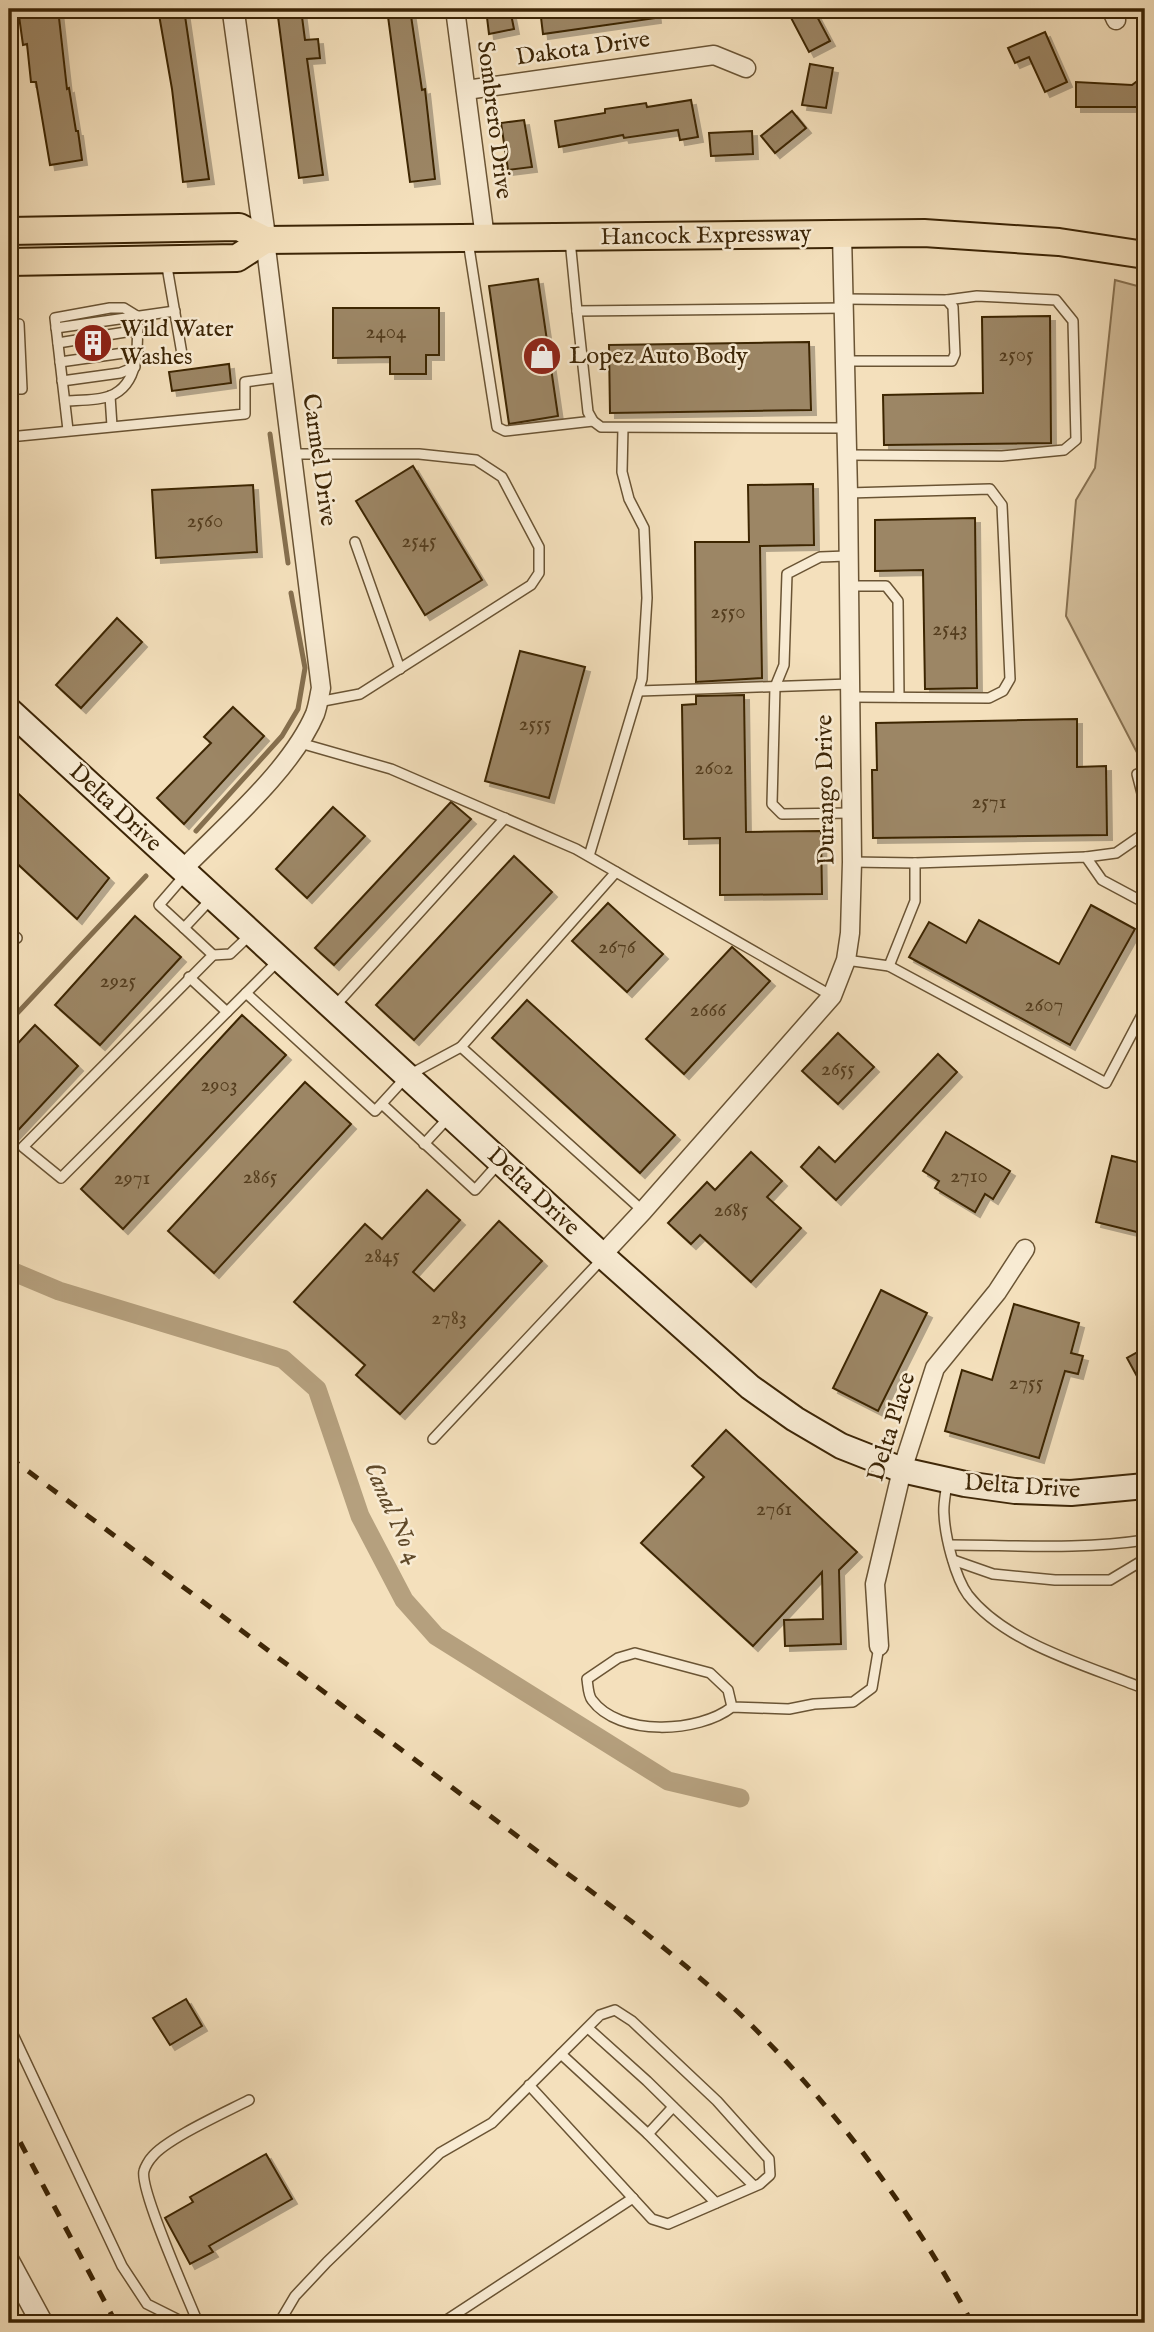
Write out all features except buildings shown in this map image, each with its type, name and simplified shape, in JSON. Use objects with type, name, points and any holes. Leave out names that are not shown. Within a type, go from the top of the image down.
[{"type":"main road","name":"Hancock Expressway","points":[[9,231],[239,227],[265,240],[924,233],[1059,242],[1145,256]]},
{"type":"main road","points":[[9,262],[237,258],[265,240]]},
{"type":"main road","name":"Delta Drive","points":[[9,710],[603,1256],[750,1387],[795,1419],[841,1446],[902,1470],[947,1481],[1015,1491],[1071,1493],[1145,1486]]},
{"type":"street","name":"Carmel Drive","points":[[184,872],[300,743],[316,712],[321,688],[233,9]]},
{"type":"street","name":"Sombrero Drive","points":[[455,9],[466,90],[476,239]]},
{"type":"street","name":"Dakota Drive","points":[[466,90],[714,55],[746,68]]},
{"type":"street","name":"Durango Drive","points":[[603,1256],[832,996],[846,960],[850,933],[852,862],[842,234]]},
{"type":"street","name":"Delta Place","points":[[879,1646],[875,1584],[902,1470],[935,1368],[997,1292],[1025,1249]]},
{"type":"street","points":[[9,2262],[42,2323]]},
{"type":"lane","points":[[570,237],[588,412],[593,421],[601,427],[847,428]]},
{"type":"lane","points":[[476,239],[498,427],[505,430],[593,421]]},
{"type":"lane","points":[[166,259],[182,354]]},
{"type":"lane","points":[[577,311],[947,300],[977,296],[1056,300],[1073,321],[1076,440],[1064,450],[1002,456],[847,455]]},
{"type":"lane","points":[[845,361],[952,361],[955,354],[953,307],[947,300]]},
{"type":"lane","points":[[68,430],[55,318],[110,308],[124,308],[137,316],[175,311]]},
{"type":"lane","points":[[65,401],[110,396],[126,385],[135,367],[138,351],[137,316]]},
{"type":"lane","points":[[9,324],[19,324],[22,389],[9,389]]},
{"type":"lane","points":[[58,343],[138,330]]},
{"type":"lane","points":[[60,362],[138,351]]},
{"type":"lane","points":[[62,381],[120,373],[135,367]]},
{"type":"lane","points":[[9,424],[9,437],[245,414],[245,382],[282,377]]},
{"type":"lane","points":[[110,396],[112,426]]},
{"type":"lane","points":[[589,856],[642,679],[647,598],[644,528],[629,499],[622,472],[623,428]]},
{"type":"lane","points":[[292,454],[419,454],[477,460],[502,477],[539,547],[539,572],[531,585],[359,694],[318,702]]},
{"type":"lane","points":[[639,691],[775,687],[898,697],[989,698],[1003,691],[1010,679],[1002,505],[990,489],[848,493]]},
{"type":"lane","points":[[355,542],[400,669]]},
{"type":"lane","points":[[847,556],[820,557],[787,575],[784,665],[775,687],[772,804],[782,814],[851,813]]},
{"type":"lane","points":[[848,586],[886,586],[898,601],[898,697]]},
{"type":"lane","points":[[300,743],[391,769],[589,856],[832,996]]},
{"type":"lane","points":[[1137,774],[1145,805]]},
{"type":"lane","points":[[333,1008],[505,818]]},
{"type":"lane","points":[[852,862],[1086,858],[1116,853],[1145,833]]},
{"type":"lane","points":[[1086,858],[1102,880],[1145,903]]},
{"type":"lane","points":[[889,966],[915,901],[915,863]]},
{"type":"lane","points":[[184,872],[159,905],[213,955]]},
{"type":"lane","points":[[246,993],[376,1111],[407,1076],[461,1047],[616,872]]},
{"type":"lane","points":[[184,928],[212,898]]},
{"type":"lane","points":[[9,931],[17,938]]},
{"type":"lane","points":[[251,933],[230,954],[213,955],[189,977],[23,1147],[61,1178],[279,959]]},
{"type":"lane","points":[[846,960],[889,966],[1106,1083],[1145,1009]]},
{"type":"lane","points":[[189,977],[227,1012]]},
{"type":"lane","points":[[461,1047],[643,1211]]},
{"type":"lane","points":[[382,1104],[475,1190],[500,1162]]},
{"type":"lane","points":[[424,1144],[450,1116]]},
{"type":"lane","points":[[433,1439],[603,1256]]},
{"type":"lane","points":[[947,1481],[944,1513],[953,1560],[966,1593],[987,1616],[1004,1629],[1043,1648],[1145,1689]]},
{"type":"lane","points":[[950,1545],[1034,1547],[1115,1545],[1145,1541]]},
{"type":"lane","points":[[953,1560],[993,1574],[1055,1580],[1110,1580],[1145,1559]]},
{"type":"lane","points":[[732,1707],[729,1690],[710,1673],[635,1653],[618,1658],[587,1679],[590,1698],[610,1716],[639,1726],[680,1727],[720,1717],[732,1707],[789,1709],[814,1704],[853,1702],[872,1689],[879,1646]]},
{"type":"lane","points":[[279,2323],[295,2296],[327,2262],[440,2153],[492,2123],[529,2085],[588,2028],[600,2015],[615,2010],[632,2021],[716,2101],[769,2160],[770,2175],[754,2186],[668,2224],[652,2219],[529,2085]]},
{"type":"lane","points":[[9,2026],[122,2266],[148,2304],[185,2323]]},
{"type":"lane","points":[[588,2028],[754,2186]]},
{"type":"lane","points":[[561,2054],[648,2134],[716,2203]]},
{"type":"lane","points":[[198,2323],[160,2230],[143,2172],[152,2156],[176,2139],[250,2100]]},
{"type":"lane","points":[[648,2134],[673,2107]]},
{"type":"lane","points":[[442,2323],[633,2198]]},
{"type":"shaded area","points":[[1115,280],[1145,288],[1145,768],[1066,616],[1076,500],[1095,468]]},
{"type":"waterway","points":[[270,434],[288,563]]},
{"type":"waterway","points":[[196,831],[282,736],[298,709],[305,668],[291,593]]},
{"type":"waterway","points":[[9,1022],[146,876]]},
{"type":"waterway","name":"Canal No 4","points":[[9,1270],[59,1291],[283,1359],[317,1389],[360,1516],[404,1600],[436,1636],[668,1781],[740,1798]]},
{"type":"railway","points":[[9,1457],[631,1921],[716,1992],[794,2069],[851,2137],[903,2209],[972,2323]]},
{"type":"railway","points":[[9,2121],[116,2323]]},
{"type":"place","name":"Wild Water Washes","points":[[93,343]]},
{"type":"place","name":"Lopez Auto Body","points":[[542,356]]}]
